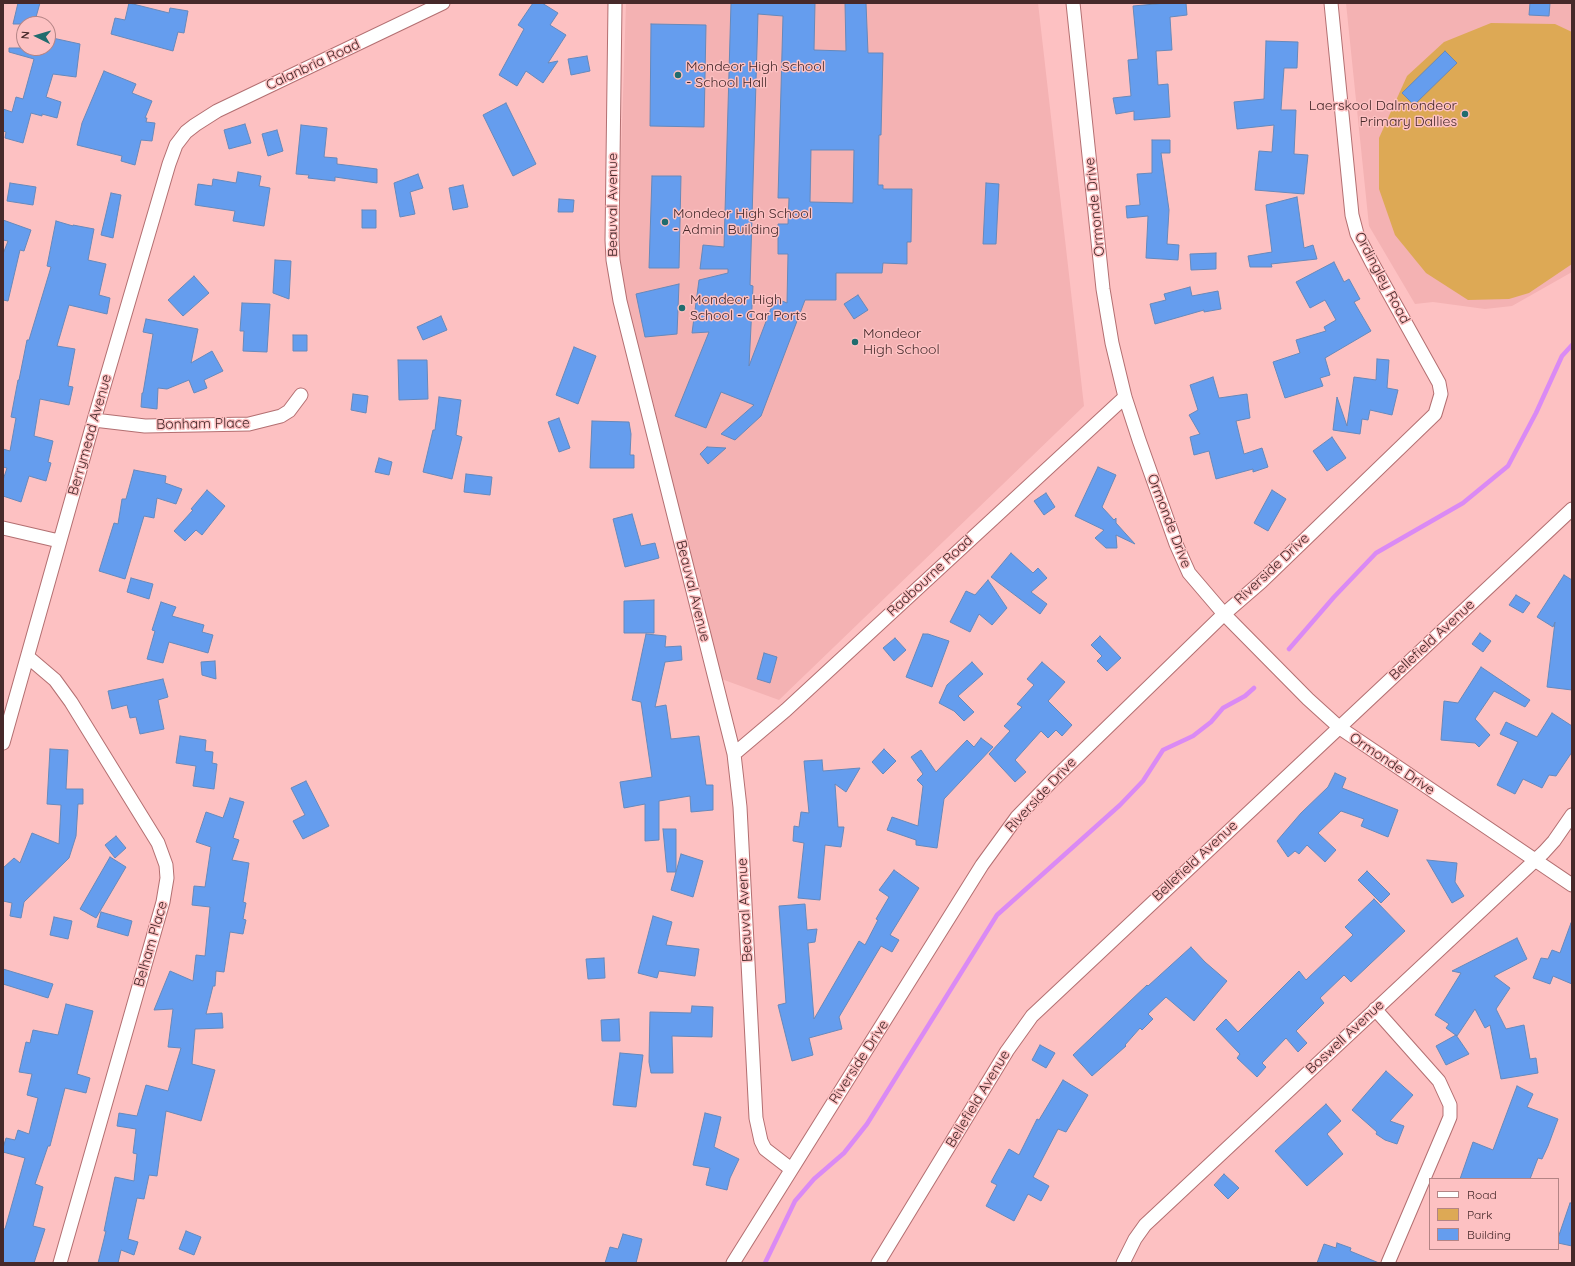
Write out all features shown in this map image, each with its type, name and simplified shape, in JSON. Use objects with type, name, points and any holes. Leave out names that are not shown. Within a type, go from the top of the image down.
[{"type":"street","name":"Calanbria Road","points":[[186,132],[201,120],[228,105],[443,3]]},
{"type":"street","name":"Beauval Avenue","points":[[615,3],[613,260],[620,301],[734,754],[740,807],[756,1118],[761,1141],[765,1149],[790,1169]]},
{"type":"street","name":"Ormonde Drive","points":[[1073,3],[1103,289],[1112,342],[1125,397],[1151,476],[1183,560],[1198,584],[1224,614],[1308,699],[1340,728],[1572,885]]},
{"type":"street","name":"Ordingley Road","points":[[1331,3],[1350,196],[1356,227],[1371,261],[1436,374],[1441,394],[1440,402]]},
{"type":"street","name":"Berrymead Avenue","points":[[3,743],[59,541],[169,164],[176,145],[186,132]]},
{"type":"street","name":"Bonham Place","points":[[94,420],[145,426],[249,424],[281,416],[288,411],[301,394]]},
{"type":"street","name":"Radbourne Road","points":[[734,754],[786,710],[1125,397]]},
{"type":"street","name":"Riverside Drive","points":[[733,1263],[790,1169],[1000,839],[1033,799],[1224,614],[1261,582],[1428,421],[1435,414],[1440,402]]},
{"type":"street","name":"Bellefield Avenue","points":[[878,1263],[1015,1038],[1032,1016],[1572,509]]},
{"type":"street","points":[[3,528],[59,541]]},
{"type":"street","name":"Belham Place","points":[[28,657],[51,676],[71,702],[158,844],[165,860],[167,878],[163,902],[60,1263]]},
{"type":"street","name":"Boswell Avenue","points":[[1123,1263],[1135,1239],[1145,1225],[1554,842],[1572,815]]},
{"type":"street","points":[[1375,1009],[1439,1081],[1450,1105],[1450,1117],[1388,1263]]},
{"type":"shaded area","name":"Mondeor High School","points":[[626,3],[1038,3],[1084,406],[779,700],[716,677],[617,278]]},
{"type":"shaded area","name":"Laerskool Dalmondeor Primary Dallies","points":[[1346,3],[1572,3],[1572,272],[1512,306],[1485,309],[1433,302],[1415,304],[1369,226]]},
{"type":"green space","name":"Laerskool Dalmondeor Primary Dallies","points":[[1491,23],[1555,24],[1572,32],[1572,264],[1529,293],[1509,299],[1468,300],[1426,273],[1395,235],[1379,189],[1379,138],[1407,76],[1444,42]]},
{"type":"building","points":[[18,3],[40,3],[36,16],[16,16],[16,24],[13,24]]},
{"type":"building","points":[[129,3],[169,13],[170,8],[188,11],[184,33],[178,32],[173,51],[111,34],[115,18],[125,20]]},
{"type":"building","points":[[533,3],[542,3],[558,13],[550,25],[566,35],[548,63],[558,61],[543,83],[526,71],[517,86],[499,75],[524,29],[518,25]]},
{"type":"building","points":[[731,3],[815,3],[814,50],[846,51],[845,3],[866,3],[868,53],[883,53],[878,185],[883,185],[883,189],[912,189],[911,242],[907,242],[907,264],[883,263],[882,273],[836,273],[836,300],[805,300],[761,416],[735,440],[721,434],[754,405],[721,392],[706,428],[675,416],[709,332],[692,333],[699,280],[728,273],[728,269],[700,269],[703,245],[724,247]],"holes":[[[758,14],[783,16],[778,198],[789,198],[788,224],[778,224],[778,254],[788,254],[787,303],[775,298],[749,366],[753,286],[750,285]],[[811,150],[854,150],[853,203],[810,202]]]},
{"type":"building","points":[[1186,3],[1187,15],[1170,17],[1172,50],[1156,51],[1158,85],[1168,84],[1170,117],[1134,120],[1134,111],[1116,114],[1113,98],[1131,96],[1128,60],[1138,59],[1133,6]]},
{"type":"building","points":[[1530,3],[1550,3],[1549,16],[1529,15]]},
{"type":"building","name":"Mondeor High School - School Hall","points":[[651,24],[706,25],[704,127],[650,126]]},
{"type":"building","points":[[56,39],[80,44],[76,77],[53,74],[46,97],[61,102],[57,118],[31,113],[23,143],[5,138],[6,132],[3,131],[3,109],[12,112],[16,97],[23,99],[34,59],[23,56],[56,56]]},
{"type":"building","points":[[1266,41],[1298,42],[1297,68],[1284,68],[1281,110],[1296,110],[1294,154],[1308,155],[1304,194],[1255,190],[1259,151],[1272,152],[1274,125],[1237,129],[1234,102],[1264,99]]},
{"type":"building","points":[[9,48],[16,48],[16,54],[9,52]]},
{"type":"building","points":[[1445,51],[1457,63],[1414,105],[1402,93]]},
{"type":"building","points":[[587,56],[590,71],[571,75],[568,59]]},
{"type":"building","points":[[104,71],[136,84],[132,93],[152,101],[145,118],[147,118],[146,122],[155,123],[152,141],[141,140],[135,165],[121,161],[122,156],[77,145],[82,123]]},
{"type":"building","points":[[506,103],[536,164],[513,176],[483,115]]},
{"type":"building","points":[[245,124],[251,143],[229,149],[224,130]]},
{"type":"building","points":[[301,125],[327,128],[324,157],[337,158],[337,164],[377,169],[377,183],[335,177],[335,181],[308,178],[309,175],[296,174]]},
{"type":"building","points":[[277,130],[283,151],[268,156],[262,134]]},
{"type":"building","points":[[1152,140],[1170,140],[1170,153],[1161,153],[1169,210],[1167,244],[1179,245],[1178,260],[1146,258],[1148,216],[1127,218],[1126,206],[1140,205],[1137,174],[1152,173]]},
{"type":"building","points":[[238,172],[261,176],[259,186],[270,188],[264,226],[233,221],[235,211],[195,205],[198,184],[212,186],[213,179],[236,183]]},
{"type":"building","points":[[418,174],[423,188],[410,192],[415,214],[400,217],[394,183]]},
{"type":"building","name":"Mondeor High School - Admin Building","points":[[652,176],[681,176],[679,268],[649,268]]},
{"type":"building","points":[[10,183],[36,187],[33,205],[7,201]]},
{"type":"building","points":[[986,183],[999,184],[996,244],[983,244]]},
{"type":"building","points":[[463,185],[468,207],[453,210],[449,188]]},
{"type":"building","points":[[111,193],[121,195],[113,238],[101,235]]},
{"type":"building","points":[[1297,197],[1304,248],[1313,245],[1317,259],[1271,264],[1272,267],[1250,267],[1248,256],[1272,252],[1266,205]]},
{"type":"building","points":[[559,199],[574,200],[573,212],[558,212]]},
{"type":"building","points":[[362,210],[376,210],[376,228],[362,228]]},
{"type":"building","points":[[3,220],[31,230],[24,251],[20,250],[8,301],[3,300],[3,254],[8,241],[3,240]]},
{"type":"building","points":[[56,221],[73,226],[94,229],[88,260],[106,264],[99,295],[110,298],[107,314],[69,305],[57,346],[75,349],[68,386],[73,387],[69,405],[40,399],[34,436],[53,441],[48,462],[51,463],[46,481],[29,476],[21,502],[3,496],[3,480],[7,468],[3,467],[3,449],[10,451],[16,418],[11,417],[18,380],[27,340],[29,340],[51,267],[47,266]]},
{"type":"building","points":[[1216,253],[1216,269],[1191,270],[1190,254]]},
{"type":"building","points":[[275,260],[291,261],[289,299],[273,293]]},
{"type":"building","points":[[1334,262],[1344,282],[1349,279],[1360,299],[1354,302],[1371,331],[1325,358],[1330,375],[1320,378],[1323,386],[1285,398],[1273,362],[1300,353],[1296,340],[1326,331],[1324,327],[1336,320],[1325,300],[1310,308],[1296,282]]},
{"type":"building","points":[[194,276],[209,293],[183,316],[168,300]]},
{"type":"building","points":[[679,284],[677,334],[645,337],[636,294]]},
{"type":"building","points":[[1190,287],[1192,296],[1218,291],[1221,309],[1204,312],[1204,310],[1155,324],[1150,304],[1166,300],[1164,294]]},
{"type":"building","points":[[858,295],[868,310],[854,319],[844,304]]},
{"type":"building","points":[[242,303],[270,304],[267,352],[243,351],[244,331],[240,331]]},
{"type":"building","points":[[441,316],[447,330],[423,340],[417,327]]},
{"type":"building","points":[[146,319],[198,329],[191,363],[212,351],[223,371],[204,380],[207,388],[194,393],[189,380],[167,389],[158,388],[157,409],[141,407],[142,393],[153,334],[143,332]]},
{"type":"building","points":[[293,335],[307,335],[307,351],[293,351]]},
{"type":"building","points":[[574,347],[596,356],[578,404],[556,395]]},
{"type":"building","points":[[1377,359],[1389,360],[1387,388],[1398,390],[1392,415],[1370,410],[1368,420],[1362,419],[1360,434],[1333,430],[1337,397],[1347,426],[1354,377],[1376,380]]},
{"type":"building","points":[[398,360],[427,360],[428,399],[399,400]]},
{"type":"building","points":[[1213,377],[1219,398],[1247,394],[1250,418],[1236,421],[1244,454],[1262,448],[1268,467],[1253,472],[1253,469],[1216,479],[1209,451],[1194,455],[1190,437],[1200,434],[1189,415],[1198,410],[1190,385]]},
{"type":"building","points":[[353,394],[368,396],[366,413],[351,410]]},
{"type":"building","points":[[439,397],[461,400],[456,435],[462,437],[452,479],[423,472],[433,430],[435,430]]},
{"type":"building","points":[[559,418],[570,448],[559,452],[548,422]]},
{"type":"building","points":[[592,421],[629,422],[631,434],[630,455],[634,455],[634,468],[590,468]]},
{"type":"building","points":[[1332,437],[1346,458],[1327,471],[1313,451]]},
{"type":"building","points":[[707,447],[726,448],[708,464],[700,454]]},
{"type":"building","points":[[379,458],[392,462],[389,475],[375,472]]},
{"type":"building","points":[[1098,467],[1116,475],[1102,507],[1114,520],[1116,518],[1116,523],[1135,544],[1116,535],[1117,548],[1106,548],[1095,538],[1104,530],[1075,516]]},
{"type":"building","points":[[134,470],[166,476],[165,483],[182,489],[176,504],[157,498],[154,518],[144,516],[125,579],[99,571],[114,523],[118,524],[122,499],[126,499]]},
{"type":"building","points":[[466,474],[492,477],[490,495],[464,492]]},
{"type":"building","points":[[207,490],[225,506],[202,535],[196,530],[185,541],[174,531],[193,510],[191,509]]},
{"type":"building","points":[[1272,490],[1286,499],[1268,531],[1254,523]]},
{"type":"building","points":[[1046,493],[1055,507],[1044,515],[1034,501]]},
{"type":"building","points":[[632,514],[641,546],[655,543],[659,558],[625,567],[613,519]]},
{"type":"building","points":[[1011,553],[1033,573],[1038,568],[1047,578],[1031,592],[1047,604],[1040,614],[991,577]]},
{"type":"building","points":[[1564,575],[1572,580],[1572,690],[1547,687],[1555,622],[1553,627],[1537,617]]},
{"type":"building","points":[[131,578],[153,584],[149,599],[127,592]]},
{"type":"building","points":[[988,580],[1007,608],[992,625],[979,614],[970,632],[950,622],[966,591],[975,595]]},
{"type":"building","points":[[1516,595],[1530,603],[1523,613],[1509,605]]},
{"type":"building","points":[[654,600],[654,633],[624,633],[624,601]]},
{"type":"building","points":[[161,602],[176,607],[172,616],[204,625],[202,632],[213,635],[208,653],[169,642],[163,663],[147,659],[155,631],[152,630]]},
{"type":"building","points":[[1480,633],[1491,641],[1483,652],[1472,644]]},
{"type":"building","points":[[646,634],[666,636],[665,647],[681,646],[682,660],[665,662],[655,707],[666,705],[671,739],[699,736],[706,785],[713,785],[713,810],[691,812],[690,796],[659,801],[659,840],[645,841],[645,804],[624,808],[620,782],[652,777],[641,702],[632,700]]},
{"type":"building","points":[[923,634],[928,634],[949,641],[932,687],[906,677]]},
{"type":"building","points":[[1100,636],[1121,658],[1107,671],[1097,661],[1102,656],[1091,645]]},
{"type":"building","points":[[895,638],[906,650],[894,661],[883,648]]},
{"type":"building","points":[[764,653],[777,657],[770,683],[757,679]]},
{"type":"building","points":[[215,661],[216,679],[202,675],[201,662]]},
{"type":"building","points":[[972,662],[983,674],[958,696],[974,712],[964,721],[954,711],[939,703],[947,685]]},
{"type":"building","points":[[1042,662],[1065,682],[1048,701],[1072,725],[1062,736],[1056,730],[1048,738],[1041,731],[1015,760],[1026,772],[1015,782],[989,754],[1010,731],[1004,726],[1022,707],[1017,704],[1034,685],[1027,679]]},
{"type":"building","points":[[1481,667],[1530,700],[1525,707],[1494,691],[1475,719],[1490,735],[1479,747],[1475,743],[1441,740],[1444,701],[1458,703]]},
{"type":"building","points":[[163,679],[168,697],[158,700],[164,729],[140,734],[136,717],[130,718],[127,705],[112,709],[108,691]]},
{"type":"building","points":[[1552,713],[1572,726],[1572,752],[1556,776],[1549,775],[1542,788],[1523,779],[1515,794],[1497,785],[1518,742],[1500,734],[1506,722],[1537,737]]},
{"type":"building","points":[[180,736],[206,740],[205,751],[213,752],[212,763],[217,764],[214,789],[193,786],[196,766],[176,763]]},
{"type":"building","points":[[981,738],[993,747],[944,799],[937,848],[916,845],[916,840],[887,830],[892,817],[918,826],[923,786],[917,780],[923,774],[911,757],[921,750],[936,772],[967,740],[974,747]]},
{"type":"building","points":[[50,749],[68,750],[66,789],[83,789],[83,804],[78,804],[76,836],[69,858],[24,902],[21,918],[10,916],[12,903],[3,901],[3,868],[14,858],[20,863],[32,833],[59,844],[61,805],[47,804]]},
{"type":"building","points":[[884,749],[896,761],[883,774],[872,762]]},
{"type":"building","points":[[822,760],[823,771],[860,768],[846,792],[835,784],[838,827],[844,827],[841,847],[825,845],[820,900],[798,898],[804,843],[793,841],[794,826],[799,827],[801,812],[809,813],[804,761]]},
{"type":"building","points":[[1335,773],[1346,778],[1342,788],[1398,810],[1388,837],[1361,826],[1364,819],[1341,811],[1318,833],[1336,850],[1325,862],[1307,845],[1299,854],[1295,851],[1288,857],[1277,841],[1301,813],[1328,787]]},
{"type":"building","points":[[306,781],[329,826],[303,839],[293,821],[305,815],[291,788]]},
{"type":"building","points":[[230,798],[244,802],[233,838],[239,840],[232,860],[249,863],[243,902],[246,903],[243,919],[246,920],[243,934],[230,932],[224,972],[216,971],[215,986],[213,986],[206,1014],[222,1013],[223,1028],[195,1029],[192,1064],[215,1070],[201,1121],[166,1111],[157,1176],[149,1175],[144,1199],[137,1198],[128,1239],[138,1242],[134,1255],[121,1250],[118,1263],[98,1263],[106,1231],[104,1231],[115,1177],[134,1181],[137,1154],[133,1153],[136,1129],[117,1126],[119,1113],[137,1116],[146,1085],[168,1091],[181,1048],[168,1047],[173,1009],[154,1010],[170,971],[193,981],[196,955],[205,956],[210,907],[192,905],[194,886],[205,887],[211,847],[196,842],[206,812],[223,818]]},
{"type":"building","points":[[663,829],[676,829],[676,872],[667,872]]},
{"type":"building","points":[[116,836],[126,848],[115,858],[105,845]]},
{"type":"building","points":[[681,854],[703,861],[693,897],[671,890]]},
{"type":"building","points":[[110,857],[126,867],[96,918],[80,909]]},
{"type":"building","points":[[1427,860],[1457,863],[1455,882],[1464,896],[1452,903]]},
{"type":"building","points":[[894,870],[919,888],[890,935],[899,940],[892,952],[881,946],[839,1017],[842,1029],[809,1038],[813,1055],[792,1061],[778,1005],[786,1003],[779,906],[805,904],[807,930],[817,929],[815,942],[808,943],[814,1019],[859,941],[865,945],[878,920],[876,919],[889,897],[879,890]]},
{"type":"building","points":[[1367,871],[1390,894],[1381,903],[1358,880]]},
{"type":"building","points":[[1374,899],[1405,931],[1351,982],[1344,975],[1320,998],[1324,1003],[1296,1031],[1307,1043],[1298,1052],[1286,1038],[1262,1063],[1266,1067],[1257,1077],[1237,1058],[1240,1054],[1216,1029],[1226,1019],[1238,1032],[1299,971],[1306,980],[1353,935],[1345,927]]},
{"type":"building","points":[[101,912],[132,921],[128,936],[97,927]]},
{"type":"building","points":[[653,916],[672,922],[666,945],[699,949],[695,976],[659,971],[657,978],[638,973]]},
{"type":"building","points":[[54,917],[72,921],[68,939],[50,935]]},
{"type":"building","points":[[1571,923],[1572,984],[1553,976],[1550,984],[1533,978],[1541,958],[1548,959],[1552,950],[1560,953]]},
{"type":"building","points":[[1517,938],[1527,959],[1494,976],[1510,988],[1496,1009],[1506,1029],[1524,1025],[1530,1059],[1536,1058],[1538,1073],[1501,1079],[1490,1025],[1485,1028],[1475,1009],[1457,1036],[1446,1028],[1449,1024],[1435,1015],[1461,973],[1452,971]]},
{"type":"building","points":[[1191,947],[1205,962],[1227,981],[1194,1021],[1166,997],[1148,1014],[1153,1019],[1142,1030],[1140,1028],[1125,1045],[1126,1046],[1092,1076],[1073,1055],[1147,985],[1148,986]]},
{"type":"building","points":[[604,958],[605,978],[588,979],[586,959]]},
{"type":"building","points":[[3,969],[53,984],[48,998],[3,984]]},
{"type":"building","points":[[66,1004],[93,1011],[77,1074],[90,1078],[86,1093],[65,1088],[50,1146],[48,1146],[35,1184],[43,1187],[33,1226],[45,1229],[34,1263],[3,1263],[3,1229],[5,1229],[25,1158],[3,1152],[3,1148],[6,1138],[15,1140],[18,1130],[29,1134],[38,1098],[27,1095],[32,1074],[19,1072],[26,1042],[30,1043],[33,1030],[58,1035]]},
{"type":"building","points":[[692,1006],[713,1007],[712,1037],[672,1036],[673,1073],[651,1073],[649,1062],[650,1012],[691,1013]]},
{"type":"building","points":[[619,1019],[620,1041],[602,1041],[601,1020]]},
{"type":"building","points":[[1456,1035],[1469,1054],[1446,1065],[1436,1046]]},
{"type":"building","points":[[1040,1045],[1055,1053],[1046,1068],[1032,1060]]},
{"type":"building","points":[[620,1053],[643,1055],[636,1107],[613,1105]]},
{"type":"building","points":[[1386,1071],[1413,1095],[1390,1121],[1404,1126],[1397,1144],[1385,1140],[1376,1134],[1377,1132],[1352,1110]]},
{"type":"building","points":[[1063,1080],[1088,1095],[1066,1132],[1058,1129],[1033,1177],[1049,1186],[1041,1201],[1028,1194],[1014,1221],[986,1206],[997,1185],[991,1182],[1009,1149],[1019,1155],[1037,1119],[1039,1120]]},
{"type":"building","points":[[1517,1086],[1533,1094],[1527,1107],[1558,1119],[1542,1159],[1538,1158],[1530,1178],[1460,1178],[1473,1142],[1493,1150]]},
{"type":"building","points":[[1326,1104],[1341,1121],[1327,1134],[1343,1154],[1307,1186],[1275,1151]]},
{"type":"building","points":[[705,1113],[721,1117],[714,1147],[739,1159],[730,1178],[727,1190],[706,1185],[710,1168],[693,1165]]},
{"type":"building","points":[[1224,1174],[1239,1188],[1228,1199],[1214,1185]]},
{"type":"building","points":[[1570,1203],[1572,1203],[1572,1246],[1559,1243],[1559,1235]]},
{"type":"building","points":[[186,1231],[201,1237],[194,1255],[179,1249]]},
{"type":"building","points":[[623,1234],[642,1239],[636,1263],[605,1263],[610,1247],[618,1249]]},
{"type":"building","points":[[1337,1243],[1351,1248],[1350,1251],[1379,1263],[1317,1263],[1324,1244],[1336,1248]]},
{"type":"waterway","points":[[1289,649],[1334,597],[1376,553],[1463,503],[1508,466],[1536,413],[1562,356],[1572,345]]},
{"type":"waterway","points":[[765,1263],[795,1201],[814,1179],[844,1153],[867,1124],[997,915],[1120,805],[1143,781],[1163,750],[1193,736],[1211,722],[1223,708],[1245,696],[1254,688]]},
{"type":"place","name":"Mondeor High School - School Hall","points":[[678,75]]},
{"type":"place","name":"Laerskool Dalmondeor Primary Dallies","points":[[1465,114]]},
{"type":"place","name":"Mondeor High School - Admin Building","points":[[665,222]]},
{"type":"place","name":"Mondeor High School - Car Ports","points":[[682,308]]},
{"type":"place","name":"Mondeor High School","points":[[855,342]]}]
